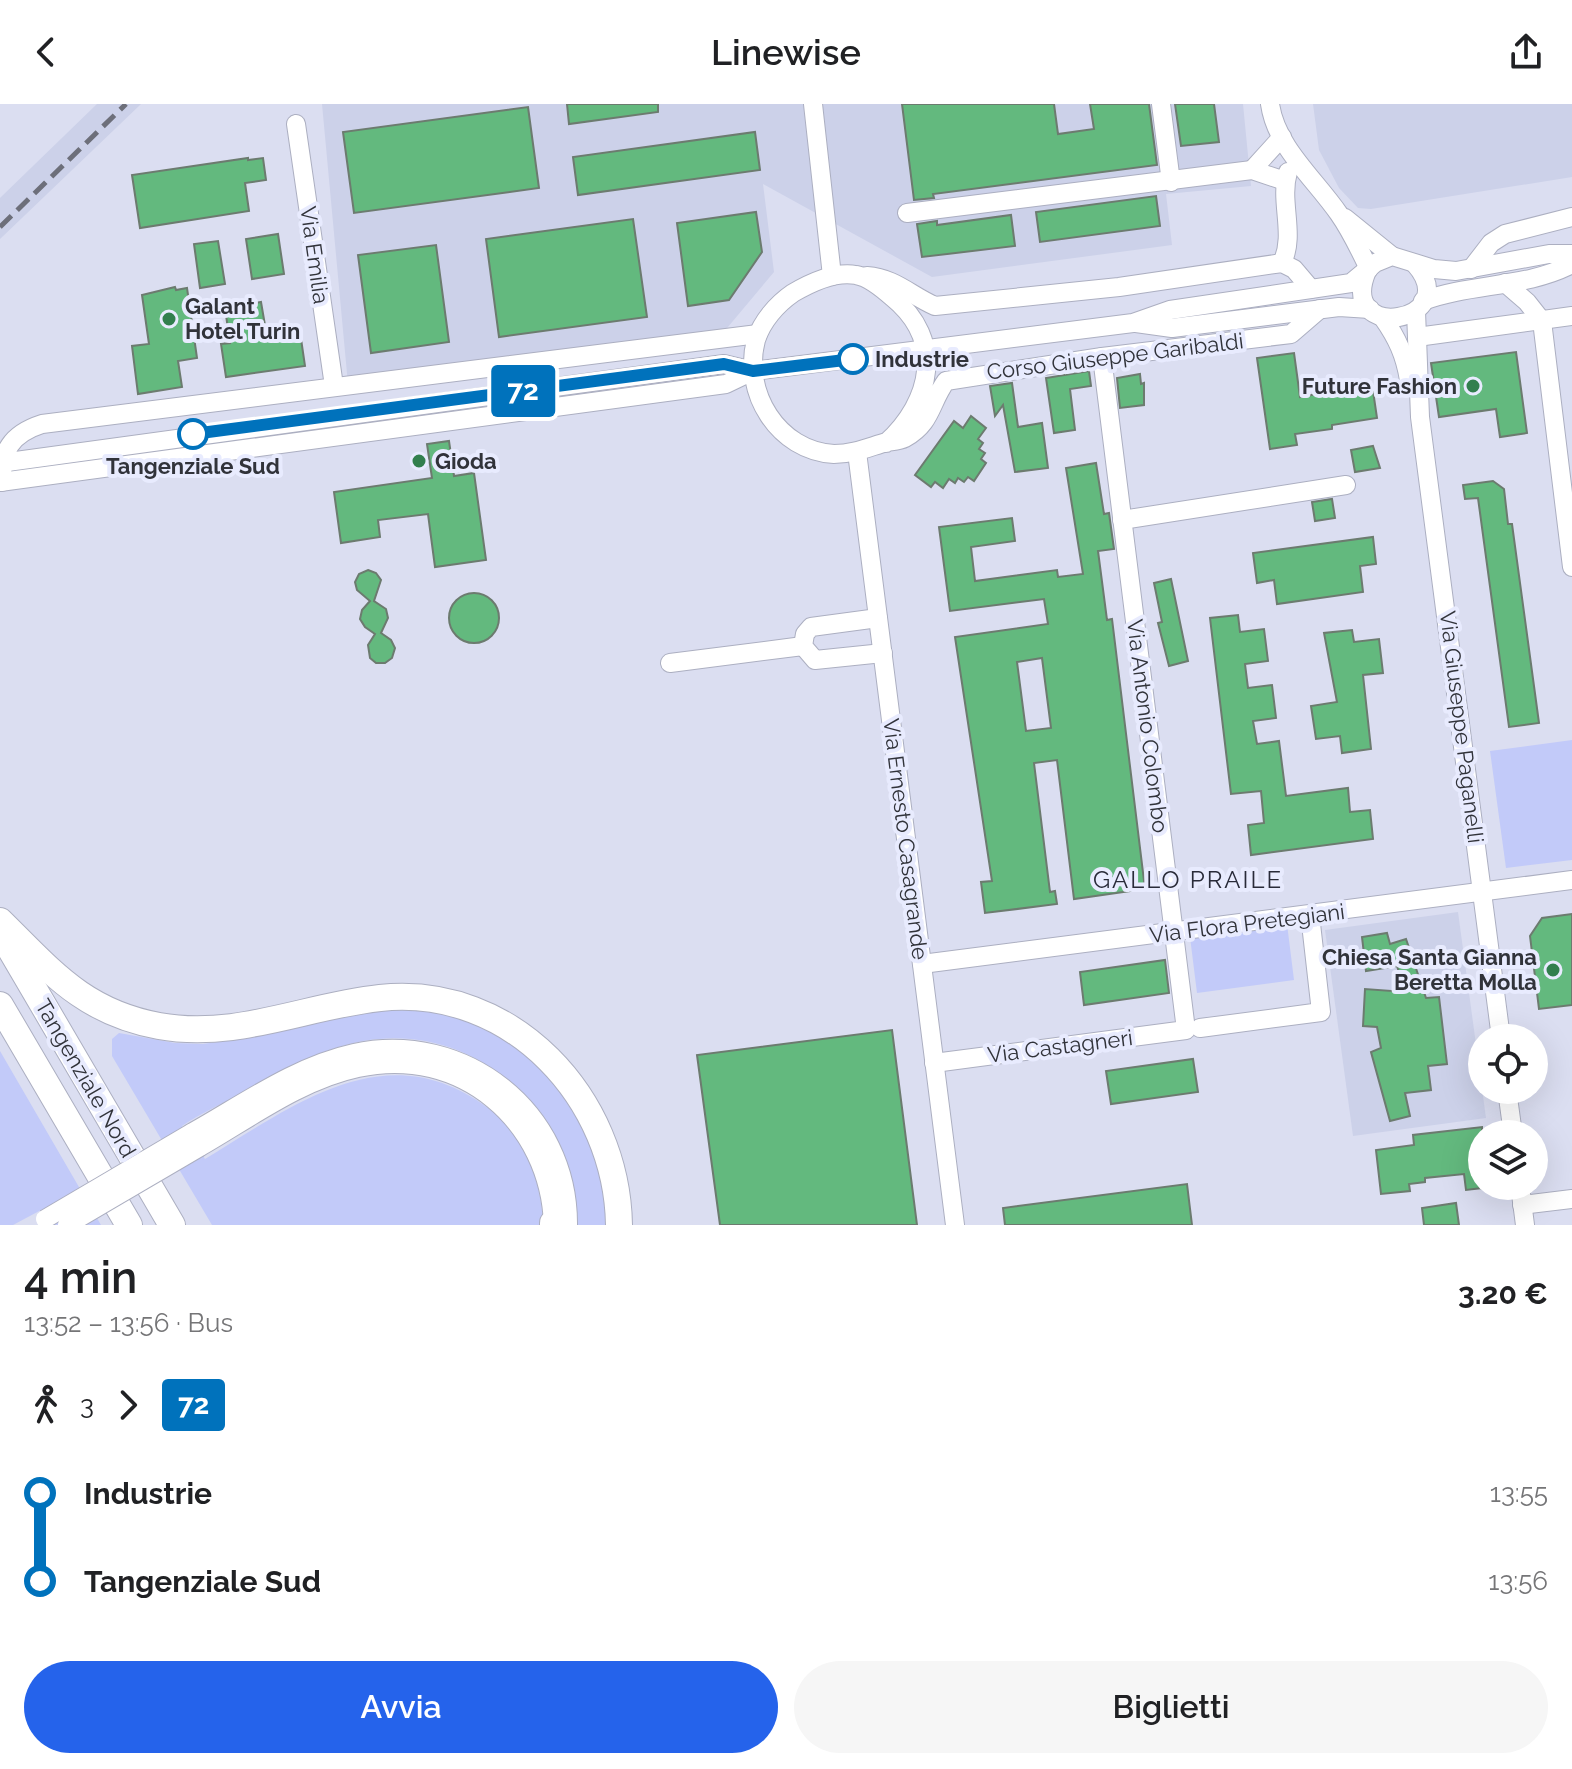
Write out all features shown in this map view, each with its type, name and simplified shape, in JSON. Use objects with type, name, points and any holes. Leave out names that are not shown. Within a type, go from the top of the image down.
[{"type":"highway","points":[[0,921],[83,999],[115,1014],[159,1026],[203,1030],[250,1026],[356,1002],[398,997],[454,1004],[491,1018],[542,1051],[559,1067],[585,1102],[611,1160],[619,1225]]},
{"type":"highway","name":"Tangenziale Nord","points":[[0,931],[172,1225]]},
{"type":"highway","name":"Tangenziale Nord","points":[[0,1005],[129,1225]]},
{"type":"street","points":[[813,104],[832,276]]},
{"type":"street","points":[[1161,104],[1171,182]]},
{"type":"street","points":[[1270,104],[1272,121],[1282,137],[1340,214],[1368,270],[1362,291],[1376,313]]},
{"type":"street","name":"Via Emilia","points":[[296,124],[334,386]]},
{"type":"street","points":[[1252,170],[1282,137]]},
{"type":"street","points":[[1293,154],[1285,181],[1289,241],[1282,263],[1294,269],[1311,289]]},
{"type":"street","points":[[907,213],[1252,170],[1285,181]]},
{"type":"street","points":[[1340,214],[1392,256],[1445,271],[1549,254],[1572,254]]},
{"type":"street","points":[[1471,269],[1491,243],[1505,234],[1572,217]]},
{"type":"street","name":"Corso Giuseppe Garibaldi","points":[[758,334],[42,424],[8,438],[1,462],[1,482],[726,384],[753,371],[1133,323],[1170,310],[1351,283],[1383,258],[1392,256]]},
{"type":"street","name":"Corso Giuseppe Garibaldi","points":[[1282,263],[954,306],[935,306],[916,297],[896,281],[856,275],[832,276],[806,285],[783,300],[758,334],[753,371],[759,398],[771,420],[788,437],[809,448],[833,454],[857,452],[902,440],[928,419],[946,381],[1102,357],[1291,334],[1320,309]]},
{"type":"street","points":[[1415,264],[1426,285],[1420,306]]},
{"type":"street","name":"Corso Giuseppe Garibaldi","points":[[1133,323],[1172,328],[1348,306],[1395,320],[1464,288],[1556,273],[1572,264]]},
{"type":"street","name":"Corso Giuseppe Garibaldi","points":[[856,275],[878,285],[904,306],[919,328],[926,351],[926,382],[915,412],[886,443]]},
{"type":"street","points":[[1505,283],[1527,302],[1542,321],[1567,482],[1572,567]]},
{"type":"street","name":"Via Giuseppe Paganelli","points":[[1420,306],[1417,337],[1420,417],[1499,1024]]},
{"type":"street","name":"Via Giuseppe Paganelli","points":[[1376,313],[1406,359],[1420,417]]},
{"type":"street","points":[[1417,337],[1572,316]]},
{"type":"street","name":"Via Antonio Colombo","points":[[1102,357],[1174,932],[1193,1029]]},
{"type":"street","name":"Corso Giuseppe Garibaldi","points":[[1,462],[724,364],[753,371]]},
{"type":"street","name":"Via Ernesto Casagrande","points":[[857,452],[955,1225]]},
{"type":"street","points":[[1122,520],[1346,485]]},
{"type":"street","points":[[803,646],[805,634],[811,627],[878,618]]},
{"type":"street","points":[[803,646],[815,660],[883,653]]},
{"type":"street","points":[[670,663],[803,646]]},
{"type":"street","name":"Via Flora Pretegiani","points":[[922,964],[1572,880]]},
{"type":"street","name":"Via Castagneri","points":[[934,1063],[1321,1012],[1310,915]]},
{"type":"street","points":[[67,1225],[295,1075],[338,1057],[373,1050],[431,1052],[451,1057],[506,1088],[533,1117],[549,1142],[560,1170],[565,1185],[557,1225]]},
{"type":"street","points":[[40,1222],[195,1140]]},
{"type":"street","points":[[1522,1205],[1572,1199]]},
{"type":"street","points":[[1521,1200],[1525,1225]]},
{"type":"shaded area","points":[[97,104],[141,104],[0,239],[0,198]]},
{"type":"shaded area","points":[[322,104],[1243,104],[1251,186],[1166,194],[1172,245],[932,277],[763,184],[774,272],[717,340],[348,384]]},
{"type":"shaded area","points":[[1313,104],[1572,104],[1572,177],[1371,209],[1358,208],[1339,188],[1319,150]]},
{"type":"shaded area","points":[[1572,740],[1572,860],[1506,868],[1490,751]]},
{"type":"shaded area","points":[[1458,912],[1473,1024],[1468,1024],[1468,1104],[1484,1104],[1486,1118],[1353,1136],[1325,930]]},
{"type":"shaded area","points":[[1287,924],[1294,980],[1197,993],[1190,937]]},
{"type":"shaded area","points":[[410,1007],[479,1021],[542,1060],[598,1147],[610,1225],[578,1225],[572,1184],[558,1147],[538,1113],[512,1084],[480,1061],[444,1046],[405,1039],[363,1041],[315,1056],[182,1126],[205,1159],[307,1099],[342,1085],[377,1076],[413,1076],[450,1086],[488,1108],[512,1131],[535,1175],[543,1225],[212,1225],[112,1056],[112,1039],[119,1033],[175,1043],[203,1044],[355,1011]]},
{"type":"shaded area","points":[[0,1051],[101,1225],[53,1225],[43,1209],[13,1225],[0,1225]]},
{"type":"building","points":[[567,104],[658,104],[658,112],[569,124]]},
{"type":"building","points":[[902,104],[1054,104],[1058,134],[1094,129],[1090,104],[1149,104],[1157,165],[933,194],[934,198],[914,200]]},
{"type":"building","points":[[1175,104],[1214,104],[1219,142],[1181,146]]},
{"type":"building","points":[[528,107],[539,188],[354,213],[343,132]]},
{"type":"building","points":[[755,132],[760,170],[578,195],[573,157]]},
{"type":"building","points":[[263,158],[266,180],[245,183],[249,211],[140,228],[132,175]]},
{"type":"building","points":[[1156,196],[1160,226],[1040,242],[1036,212]]},
{"type":"building","points":[[756,212],[762,252],[729,300],[688,306],[677,223]]},
{"type":"building","points":[[1011,215],[1015,246],[922,257],[917,224],[937,221],[937,225]]},
{"type":"building","points":[[633,219],[647,317],[499,337],[486,239]]},
{"type":"building","points":[[278,234],[284,274],[252,279],[246,239]]},
{"type":"building","points":[[218,241],[225,284],[200,288],[194,244]]},
{"type":"building","points":[[436,245],[449,342],[371,353],[358,255]]},
{"type":"building","name":"Galant Hotel Turin","points":[[175,287],[176,290],[187,288],[197,358],[178,361],[182,387],[138,394],[132,346],[149,344],[142,295]]},
{"type":"building","points":[[261,302],[267,337],[300,332],[305,366],[226,377],[221,344],[230,343],[225,308]]},
{"type":"building","points":[[1516,352],[1527,433],[1500,437],[1496,409],[1439,417],[1431,363]]},
{"type":"building","points":[[1294,353],[1300,397],[1372,384],[1377,418],[1295,434],[1297,445],[1270,449],[1257,358]]},
{"type":"building","points":[[1089,371],[1091,386],[1070,389],[1075,430],[1054,433],[1046,378]]},
{"type":"building","points":[[1140,374],[1141,384],[1144,383],[1144,405],[1120,408],[1117,378]]},
{"type":"building","points":[[1012,383],[1018,427],[1042,423],[1048,468],[1015,472],[1003,405],[995,416],[990,386]]},
{"type":"building","points":[[971,416],[986,428],[978,439],[983,443],[979,449],[985,453],[981,459],[986,463],[974,481],[968,477],[964,482],[958,478],[955,483],[949,479],[943,488],[935,482],[931,487],[915,475],[954,421],[963,428]]},
{"type":"building","points":[[449,441],[454,476],[474,473],[486,560],[435,567],[428,514],[378,520],[380,537],[341,543],[334,492],[432,478],[427,444]]},
{"type":"building","points":[[1373,446],[1380,468],[1355,472],[1351,450]]},
{"type":"building","points":[[1096,463],[1104,514],[1109,513],[1114,549],[1098,551],[1107,620],[1112,619],[1145,889],[1074,899],[1057,760],[1034,763],[1050,892],[1055,891],[1057,904],[985,913],[981,882],[992,881],[955,637],[1048,624],[1044,599],[950,611],[939,527],[1012,518],[1015,541],[971,547],[975,581],[1057,570],[1058,577],[1083,574],[1066,468]],"holes":[[[1042,658],[1051,728],[1026,731],[1017,662]]]},
{"type":"building","points":[[1493,481],[1504,489],[1508,524],[1512,524],[1539,723],[1509,727],[1478,498],[1465,499],[1463,485]]},
{"type":"building","points":[[1332,499],[1335,518],[1315,521],[1312,502]]},
{"type":"building","points":[[1373,537],[1376,564],[1360,566],[1363,592],[1277,604],[1274,580],[1257,583],[1253,553]]},
{"type":"building","points":[[368,570],[376,573],[381,580],[374,601],[386,609],[388,618],[381,633],[391,640],[395,648],[392,658],[385,663],[376,663],[370,658],[368,645],[375,634],[360,619],[362,610],[370,601],[357,590],[355,582],[359,574]]},
{"type":"building","points":[[1171,579],[1188,661],[1169,666],[1158,623],[1162,622],[1154,583]]},
{"type":"building","points":[[474,593],[492,600],[499,618],[492,636],[474,643],[456,636],[449,618],[456,600]]},
{"type":"building","points":[[1238,615],[1240,632],[1264,629],[1268,661],[1245,664],[1248,688],[1272,685],[1276,718],[1253,721],[1257,744],[1279,741],[1286,796],[1348,788],[1350,812],[1370,810],[1373,839],[1251,855],[1248,825],[1264,823],[1261,791],[1231,794],[1210,618]]},
{"type":"building","points":[[1352,630],[1354,642],[1379,639],[1383,673],[1363,675],[1371,749],[1342,753],[1340,736],[1316,739],[1311,706],[1337,702],[1324,633]]},
{"type":"building","name":"Chiesa Santa Gianna Beretta Molla","points":[[1572,914],[1572,1005],[1539,1009],[1530,936],[1542,918]]},
{"type":"building","points":[[1387,933],[1390,944],[1406,939],[1426,998],[1439,997],[1447,1064],[1428,1066],[1431,1090],[1405,1093],[1410,1116],[1390,1121],[1371,1052],[1381,1048],[1377,1027],[1363,1026],[1365,989],[1405,992],[1397,966],[1366,971],[1362,937]]},
{"type":"building","points":[[1165,960],[1169,993],[1084,1005],[1080,972]]},
{"type":"building","points":[[892,1030],[917,1225],[720,1225],[697,1055]]},
{"type":"building","points":[[1193,1059],[1198,1092],[1111,1104],[1106,1071]]},
{"type":"building","points":[[1468,1129],[1468,1190],[1464,1174],[1425,1178],[1425,1182],[1409,1184],[1410,1191],[1381,1194],[1376,1150],[1414,1145],[1413,1135]]},
{"type":"building","points":[[1187,1184],[1192,1225],[1005,1225],[1003,1208]]},
{"type":"building","points":[[1456,1203],[1459,1225],[1424,1225],[1422,1208]]},
{"type":"railway","points":[[0,227],[126,104]]},
{"type":"bus line","name":"72","points":[[193,434],[724,364],[753,371],[853,359]]},
{"type":"place","name":"Galant Hotel Turin","points":[[169,319]]},
{"type":"place","name":"Industrie","points":[[853,359]]},
{"type":"place","name":"Future Fashion","points":[[1473,386]]},
{"type":"place","name":"Tangenziale Sud","points":[[193,434]]},
{"type":"place","name":"Gioda","points":[[419,461]]},
{"type":"place","name":"Chiesa Santa Gianna Beretta Molla","points":[[1553,970]]},
{"type":"district","name":"GALLO PRAILE","points":[[1188,880]]}]
